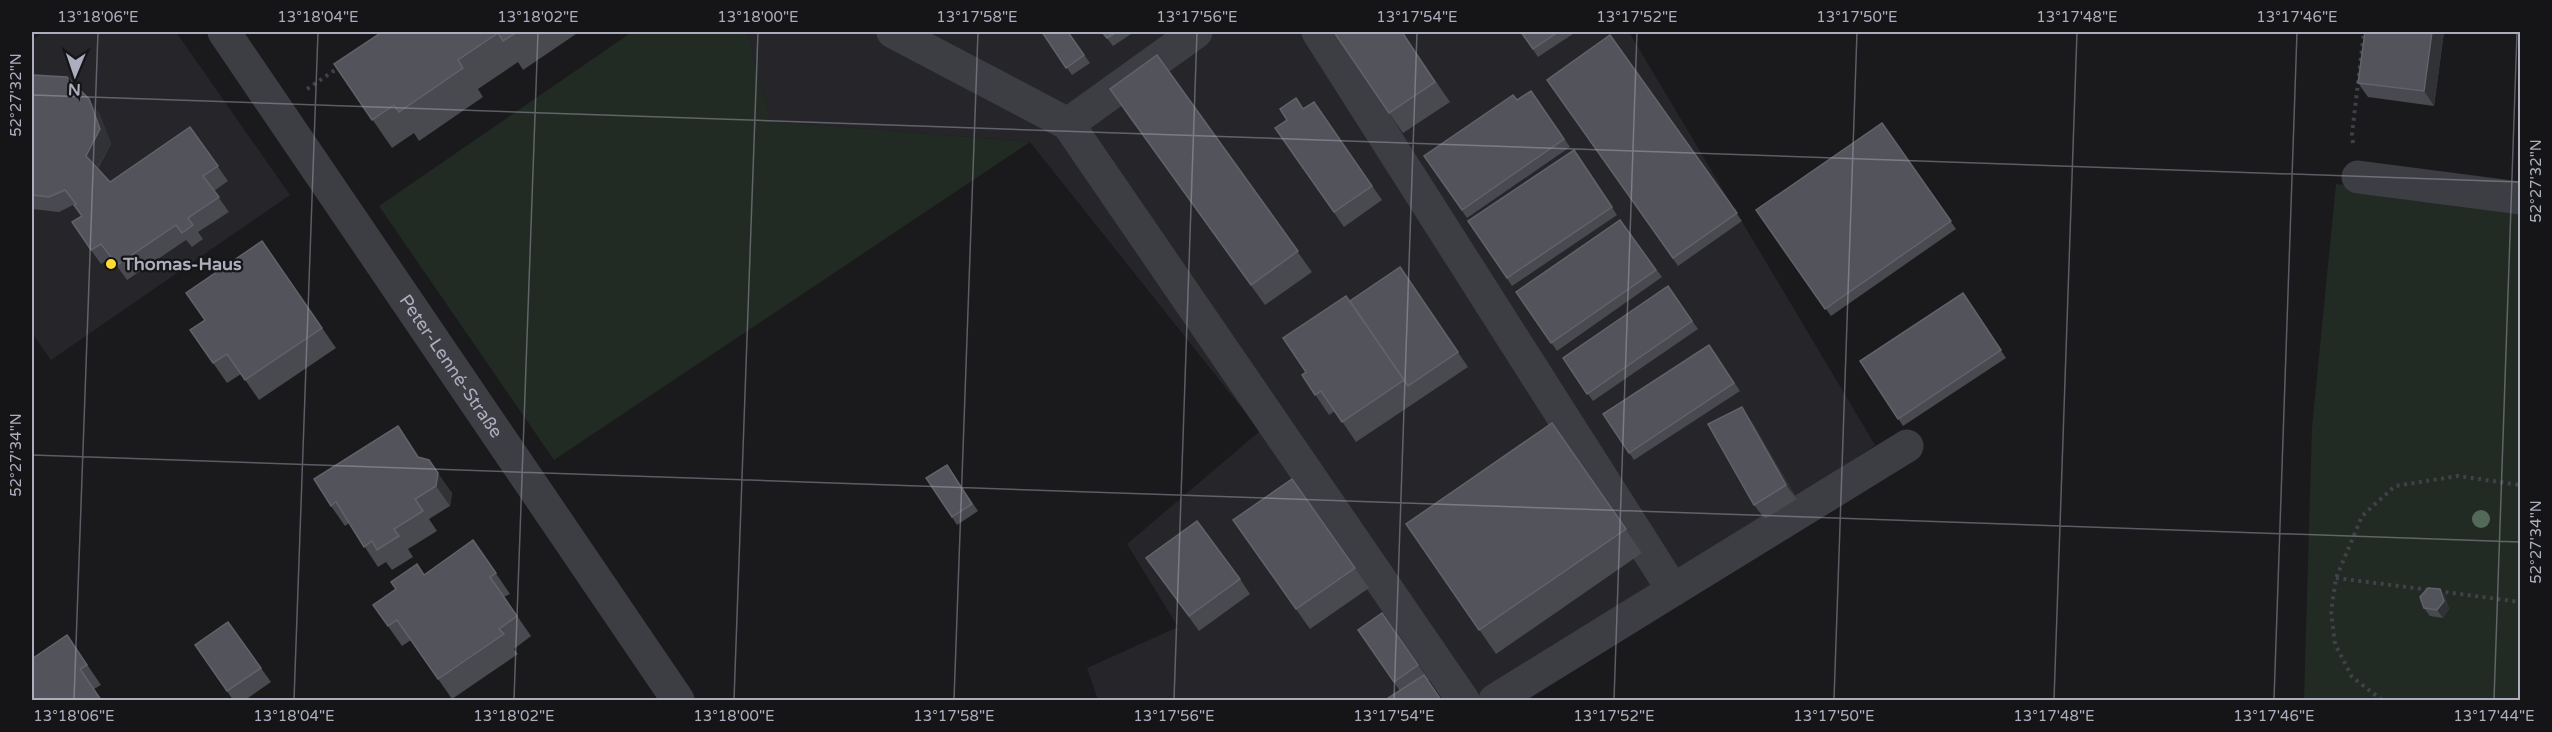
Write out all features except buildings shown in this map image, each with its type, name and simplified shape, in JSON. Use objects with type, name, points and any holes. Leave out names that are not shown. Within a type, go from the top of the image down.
[{"type":"street","name":"Peter-Lenné-Straße","points":[[224,32],[678,700]]},
{"type":"street","points":[[893,32],[1068,124],[1463,700]]},
{"type":"street","points":[[1068,124],[1196,32]]},
{"type":"street","points":[[1318,32],[1673,590]]},
{"type":"street","points":[[2358,177],[2520,198]]},
{"type":"street","points":[[1495,700],[1908,446]]},
{"type":"path","points":[[2358,177],[2352,134],[2364,32]]},
{"type":"path","points":[[277,109],[343,64]]},
{"type":"path","points":[[2382,700],[2352,677],[2335,644],[2331,610],[2336,578],[2362,516],[2395,486],[2458,476],[2520,486]]},
{"type":"path","points":[[2336,578],[2520,602]]},
{"type":"shaded area","name":"Thomas-Haus","points":[[44,32],[176,32],[290,195],[51,360],[32,333],[32,40]]},
{"type":"shaded area","points":[[632,32],[747,32],[771,121],[1030,142],[554,460],[379,206]]},
{"type":"shaded area","points":[[747,32],[1629,32],[1875,445],[1502,700],[1098,700],[1087,668],[1178,627],[1127,544],[1260,431],[1030,142],[771,121]]},
{"type":"shaded area","points":[[2336,184],[2520,209],[2520,700],[2304,700],[2312,428]]},
{"type":"place","name":"Thomas-Haus","points":[[111,264]]}]
